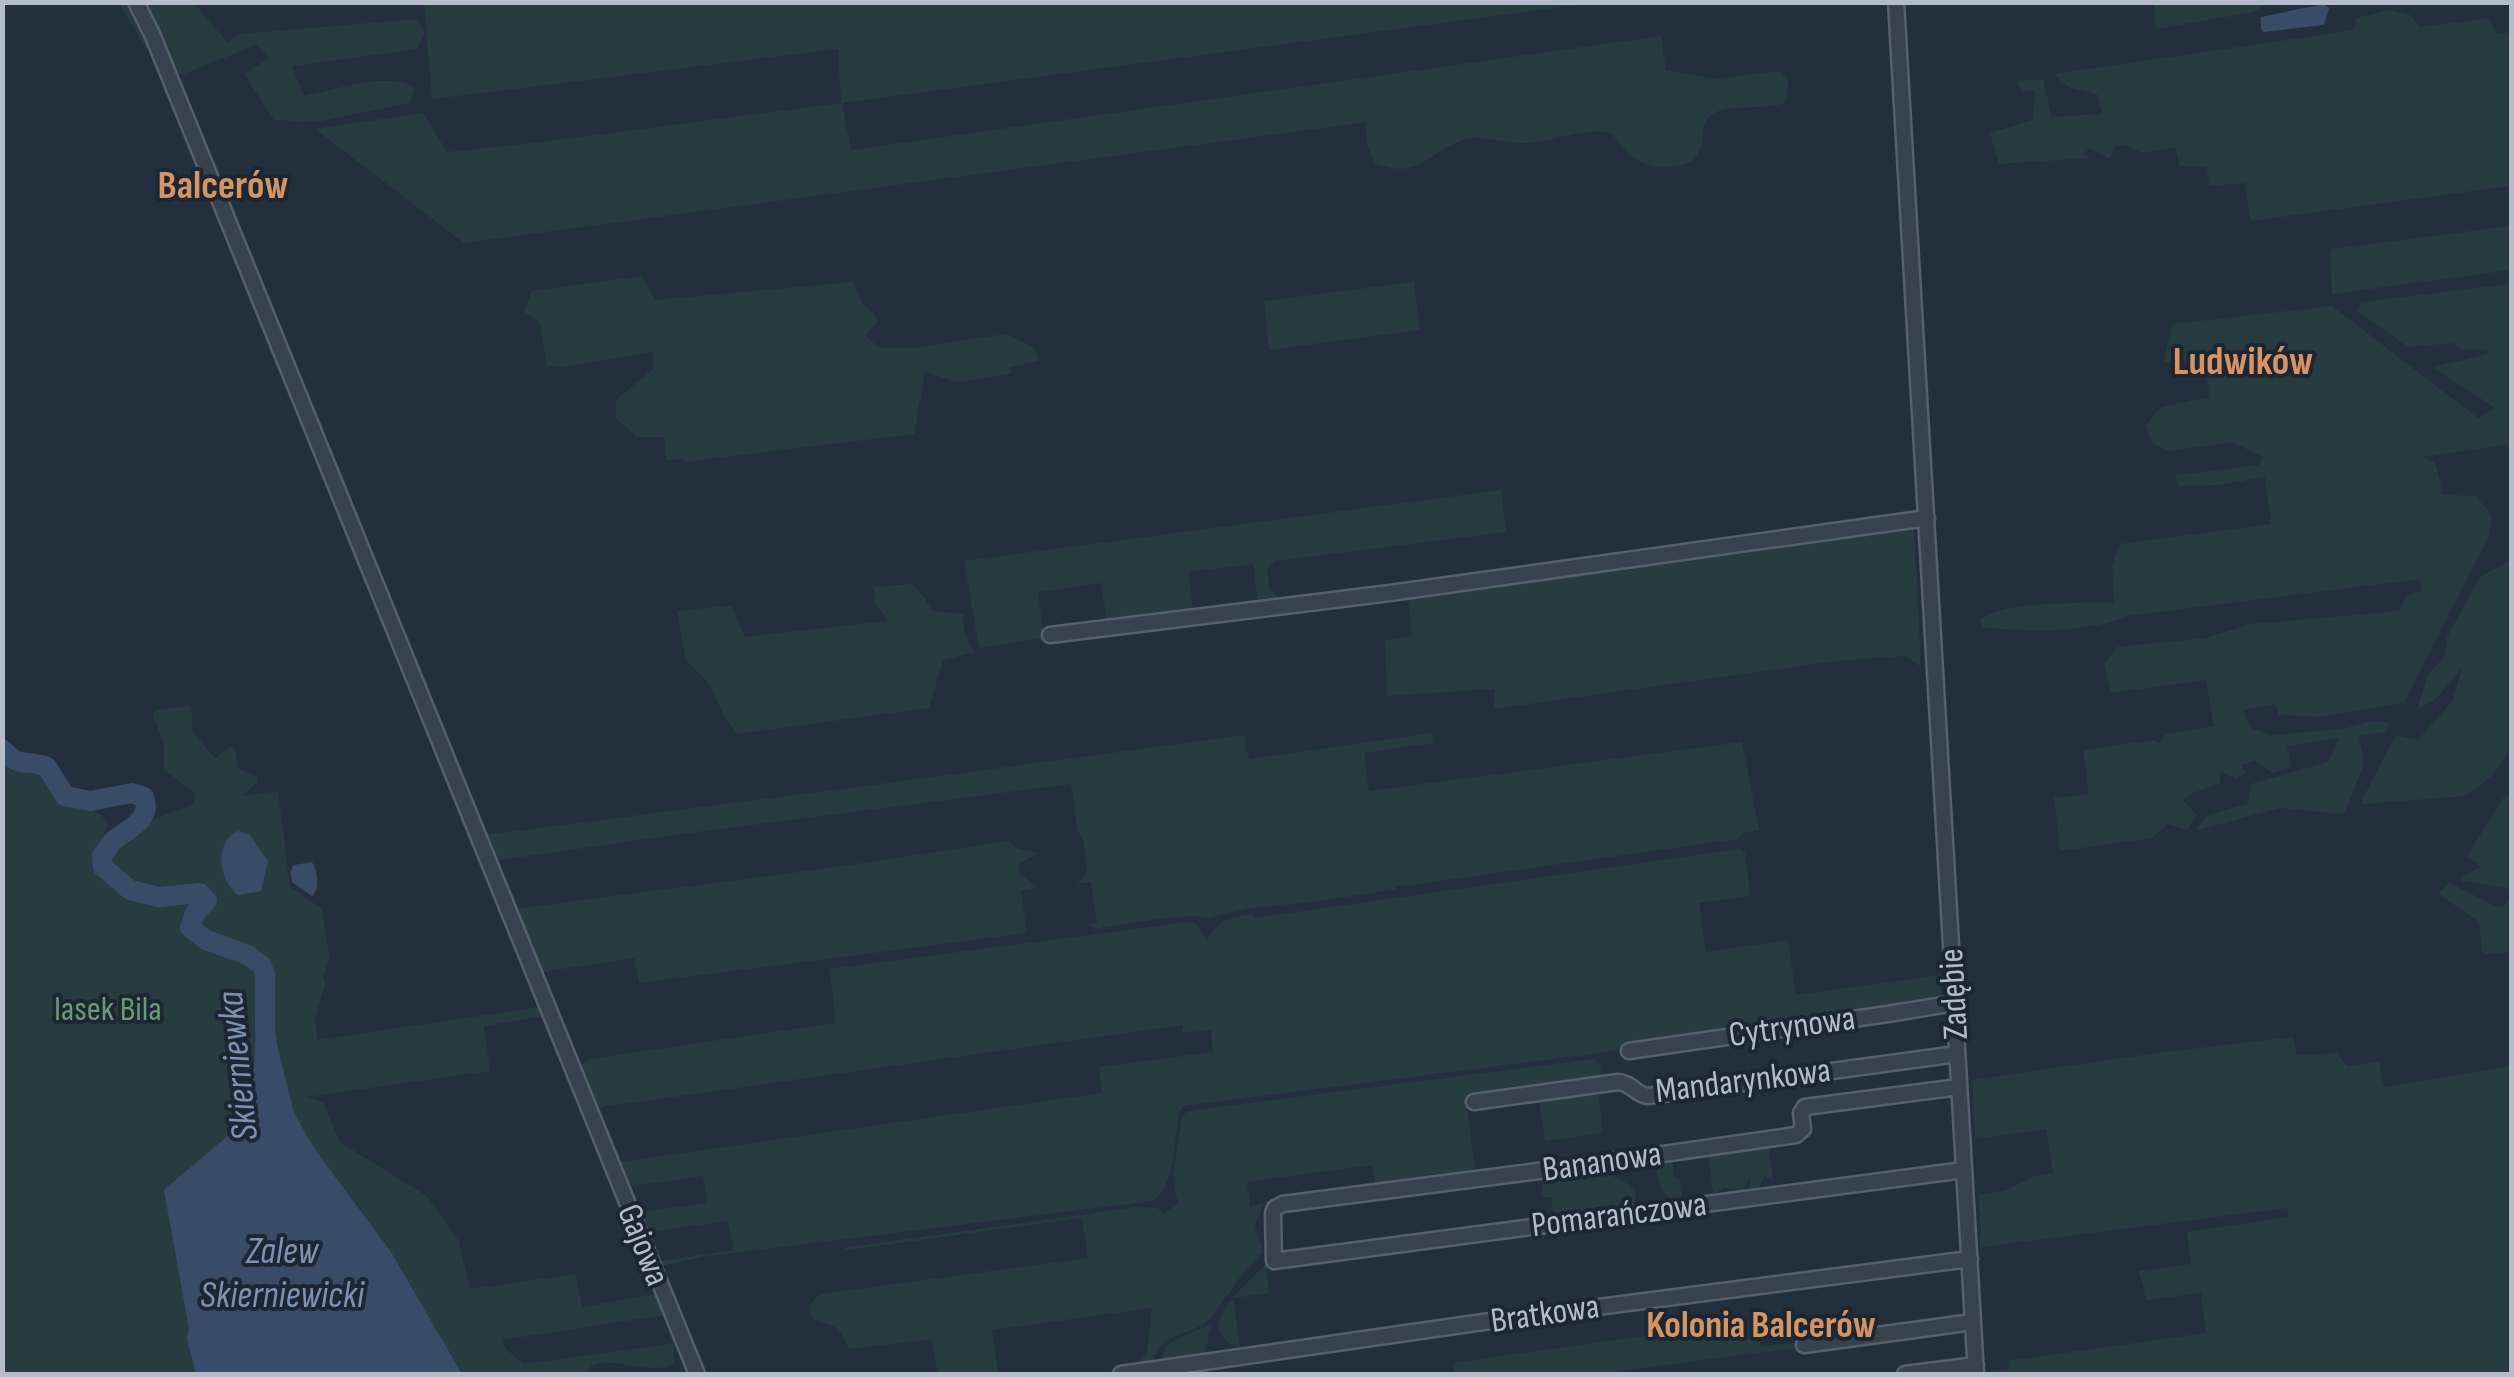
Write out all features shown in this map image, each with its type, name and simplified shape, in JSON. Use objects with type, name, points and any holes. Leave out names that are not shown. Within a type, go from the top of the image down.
[{"type":"street","name":"Gajowa","points":[[136,2],[269,318],[697,1374]]},
{"type":"street","name":"Zadębie","points":[[1896,2],[1976,1370]]},
{"type":"street","points":[[1050,635],[1390,594],[1927,518]]},
{"type":"street","name":"Cytrynowa","points":[[1629,1051],[1954,1003]]},
{"type":"street","name":"Mandarynkowa","points":[[1474,1102],[1618,1082],[1630,1084],[1641,1095],[1648,1096],[1958,1054]]},
{"type":"street","name":"Bananowa","points":[[1274,1260],[1273,1213],[1283,1204],[1796,1135],[1803,1129],[1801,1113],[1805,1107],[1959,1087]]},
{"type":"street","name":"Pomarańczowa","points":[[1274,1260],[1964,1170]]},
{"type":"street","name":"Bratkowa","points":[[1121,1374],[1497,1320],[1970,1259]]},
{"type":"street","points":[[1804,1345],[1973,1322]]},
{"type":"street","points":[[1905,1374],[1976,1370]]},
{"type":"green space","points":[[2153,2],[2268,3],[2254,12],[2156,29]]},
{"type":"green space","points":[[119,3],[194,3],[227,42],[240,34],[417,19],[425,33],[417,49],[292,66],[304,96],[360,83],[389,81],[415,87],[410,103],[315,122],[274,120],[244,74],[270,58],[256,45],[181,75],[145,47]]},
{"type":"green space","points":[[424,3],[1592,3],[842,103],[851,150],[1661,36],[1666,70],[1714,79],[1779,71],[1788,80],[1787,98],[1784,103],[1730,108],[1712,115],[1705,124],[1694,160],[1670,167],[1637,160],[1612,133],[1601,131],[1527,143],[1472,138],[1419,164],[1397,169],[1376,164],[1366,138],[1368,122],[464,243],[315,129],[423,113],[447,152],[841,103],[838,49],[432,99]]},
{"type":"green space","points":[[2389,10],[2410,15],[2419,27],[2490,18],[2496,34],[2511,32],[2510,186],[2250,221],[2245,183],[2209,186],[2207,167],[2180,166],[2175,147],[2142,153],[2116,146],[2109,159],[2090,148],[2083,154],[2090,158],[1999,164],[1990,133],[2033,120],[2035,90],[2022,92],[2018,81],[2043,79],[2052,117],[2102,114],[2097,94],[2069,87],[2054,74],[2354,30],[2356,18]]},
{"type":"green space","points":[[2511,226],[2511,270],[2332,294],[2330,249]]},
{"type":"green space","points":[[642,276],[655,300],[853,282],[862,303],[878,321],[865,336],[880,348],[912,348],[1006,334],[1035,348],[1039,361],[1010,367],[1011,374],[957,382],[925,372],[914,434],[685,462],[684,458],[666,461],[664,437],[637,437],[616,418],[616,400],[653,369],[653,352],[564,367],[547,366],[540,322],[524,312],[532,291]]},
{"type":"green space","points":[[1414,282],[1420,330],[1269,350],[1264,301]]},
{"type":"green space","points":[[2511,284],[2511,444],[2422,457],[2435,462],[2443,495],[2476,496],[2492,516],[2488,538],[2404,703],[2319,717],[2279,715],[2275,704],[2243,710],[2250,728],[2272,735],[2343,729],[2372,721],[2390,723],[2384,732],[2359,736],[2364,764],[2344,814],[2280,808],[2195,831],[2207,815],[2248,804],[2251,784],[2328,762],[2339,738],[2287,746],[2291,767],[2272,773],[2255,761],[2242,765],[2245,773],[2236,779],[2221,772],[2219,784],[2183,800],[2197,815],[2187,830],[2168,824],[2152,838],[2060,851],[2054,798],[2089,794],[2083,750],[2153,740],[2159,743],[2166,734],[2214,726],[2206,680],[2111,693],[2104,664],[2117,647],[2205,638],[2251,624],[2399,611],[2406,596],[2421,591],[2420,579],[2128,616],[2095,626],[2037,630],[1983,627],[1979,620],[2006,609],[2114,602],[2112,565],[2120,544],[2271,524],[2265,477],[2219,485],[2179,486],[2175,475],[2259,465],[2263,457],[2232,442],[2170,451],[2153,444],[2145,426],[2161,407],[2209,397],[2206,358],[2163,363],[2172,324],[2332,306],[2478,418],[2495,408],[2432,367],[2489,354],[2487,350],[2461,349],[2452,343],[2408,347],[2356,310],[2361,302]]},
{"type":"green space","points":[[1501,490],[1506,532],[1275,561],[1267,570],[1270,590],[1280,599],[1258,602],[1253,564],[1189,572],[1193,610],[1107,622],[1101,583],[1038,592],[1044,638],[979,648],[964,561]]},
{"type":"green space","points":[[1914,530],[1920,666],[1905,656],[1836,661],[1494,709],[1494,689],[1387,696],[1385,640],[1412,636],[1408,599]]},
{"type":"green space","points":[[2511,560],[2511,747],[2492,776],[2466,796],[2364,804],[2361,802],[2394,738],[2418,740],[2453,700],[2462,668],[2437,698],[2417,710],[2428,675],[2444,657],[2447,637],[2480,577]]},
{"type":"green space","points":[[912,584],[932,611],[963,614],[964,632],[974,652],[943,660],[929,708],[737,734],[710,685],[686,660],[677,611],[731,605],[745,637],[889,621],[875,603],[874,587]]},
{"type":"green space","name":"lasek Bila","points":[[191,706],[193,732],[213,756],[216,758],[230,747],[235,749],[239,769],[257,776],[257,782],[243,796],[278,791],[290,887],[321,908],[330,959],[315,1019],[317,1040],[540,1007],[544,1016],[484,1026],[490,1071],[306,1097],[323,1102],[341,1143],[427,1196],[459,1241],[470,1289],[576,1274],[582,1307],[657,1294],[665,1315],[502,1340],[507,1350],[524,1364],[677,1343],[673,1351],[675,1363],[656,1368],[603,1363],[592,1365],[586,1374],[3,1374],[2,761],[15,770],[39,774],[67,802],[97,812],[107,826],[103,835],[124,830],[192,805],[195,793],[164,770],[164,744],[153,715],[155,710]]},
{"type":"green space","points":[[1432,733],[1433,743],[1364,753],[1369,791],[1742,742],[1759,830],[1743,833],[1738,839],[1396,885],[1396,889],[1251,908],[1209,918],[1164,918],[1095,929],[1087,925],[1097,923],[1091,882],[1075,884],[1087,872],[1071,784],[494,861],[484,835],[1245,735],[1250,759]]},
{"type":"green space","points":[[2511,795],[2511,889],[2462,881],[2461,878],[2481,867],[2467,856],[2503,798]]},
{"type":"green space","points":[[1008,841],[1018,849],[1039,853],[1018,867],[1037,888],[1021,890],[1027,933],[639,983],[634,958],[541,972],[514,909],[837,867]]},
{"type":"green space","points":[[1740,849],[1745,853],[1750,896],[1699,903],[1706,952],[1788,940],[1796,995],[1940,975],[1942,1002],[1594,1054],[1183,1106],[1170,1173],[1153,1201],[702,1257],[661,1266],[659,1261],[734,1250],[727,1221],[652,1232],[649,1236],[639,1212],[707,1203],[703,1176],[632,1186],[620,1162],[1102,1093],[1099,1067],[1213,1052],[1211,1030],[1182,1033],[1183,1025],[595,1108],[578,1066],[591,1059],[834,1023],[829,969],[1188,922],[1198,926],[1207,940],[1221,924],[1244,915],[1252,914],[1255,918]]},
{"type":"green space","points":[[2450,883],[2497,907],[2511,899],[2511,952],[2482,951],[2479,922],[2440,895]]},
{"type":"green space","points":[[2293,1037],[2297,1055],[2337,1053],[2347,1066],[2379,1062],[2384,1087],[2511,1066],[2511,1374],[1989,1374],[2009,1369],[2008,1361],[2206,1333],[2201,1293],[2146,1300],[2139,1271],[2191,1264],[2187,1232],[2289,1217],[2287,1208],[1981,1247],[1979,1195],[2053,1173],[2046,1129],[1975,1139],[1972,1080]]},
{"type":"green space","points":[[1593,1059],[1600,1064],[1597,1079],[1466,1098],[1476,1176],[1376,1189],[1372,1165],[1247,1182],[1250,1206],[1264,1204],[1255,1225],[1263,1252],[1211,1318],[1170,1339],[1151,1364],[1138,1363],[1147,1353],[1152,1308],[992,1330],[998,1374],[938,1374],[931,1339],[849,1349],[837,1329],[817,1321],[809,1311],[821,1294],[1088,1258],[1082,1218],[841,1251],[1137,1207],[1158,1208],[1163,1214],[1179,1203],[1174,1185],[1175,1162],[1182,1117],[1187,1111]]},
{"type":"green space","points":[[1598,1089],[1603,1133],[1545,1141],[1539,1098]]},
{"type":"green space","points":[[1768,1141],[1773,1181],[1765,1176],[1758,1189],[1752,1190],[1750,1176],[1742,1193],[1724,1187],[1713,1195],[1708,1150]]},
{"type":"green space","points":[[1671,1155],[1683,1203],[1669,1199],[1658,1179],[1658,1162]]},
{"type":"green space","points":[[1596,1169],[1628,1184],[1636,1196],[1634,1202],[1627,1210],[1554,1223],[1551,1197],[1543,1197],[1540,1173]]},
{"type":"green space","points":[[1266,1264],[1269,1293],[1233,1298],[1240,1348],[1225,1340],[1219,1330],[1220,1318],[1226,1307],[1235,1295]]},
{"type":"green space","points":[[1755,1320],[1761,1347],[1803,1342],[1804,1347],[1596,1374],[1454,1374],[1453,1363]]},
{"type":"green space","points":[[1212,1324],[1204,1356],[1161,1363],[1172,1342]]},
{"type":"water","points":[[2324,4],[2329,8],[2324,25],[2263,32],[2261,28],[2261,17]]},
{"type":"water","points":[[238,831],[250,835],[268,861],[261,891],[238,895],[226,881],[222,852],[230,836]]},
{"type":"water","points":[[312,862],[317,884],[312,896],[292,882],[290,872],[294,865]]},
{"type":"water","name":"Zalew Skierniewicki","points":[[273,1028],[294,1113],[316,1151],[391,1252],[462,1374],[196,1374],[164,1190],[251,1116],[256,1030]]},
{"type":"waterway","name":"Skierniewka","points":[[2,749],[19,762],[47,767],[65,796],[91,801],[132,793],[144,797],[142,818],[112,842],[102,856],[103,867],[130,890],[159,897],[200,893],[207,901],[195,913],[190,927],[206,940],[248,955],[261,965],[265,974],[268,1055]]},
{"type":"district","name":"Balcerów","points":[[223,186]]},
{"type":"district","name":"Ludwików","points":[[2243,362]]},
{"type":"district","name":"Kolonia Balcerów","points":[[1761,1325]]}]
